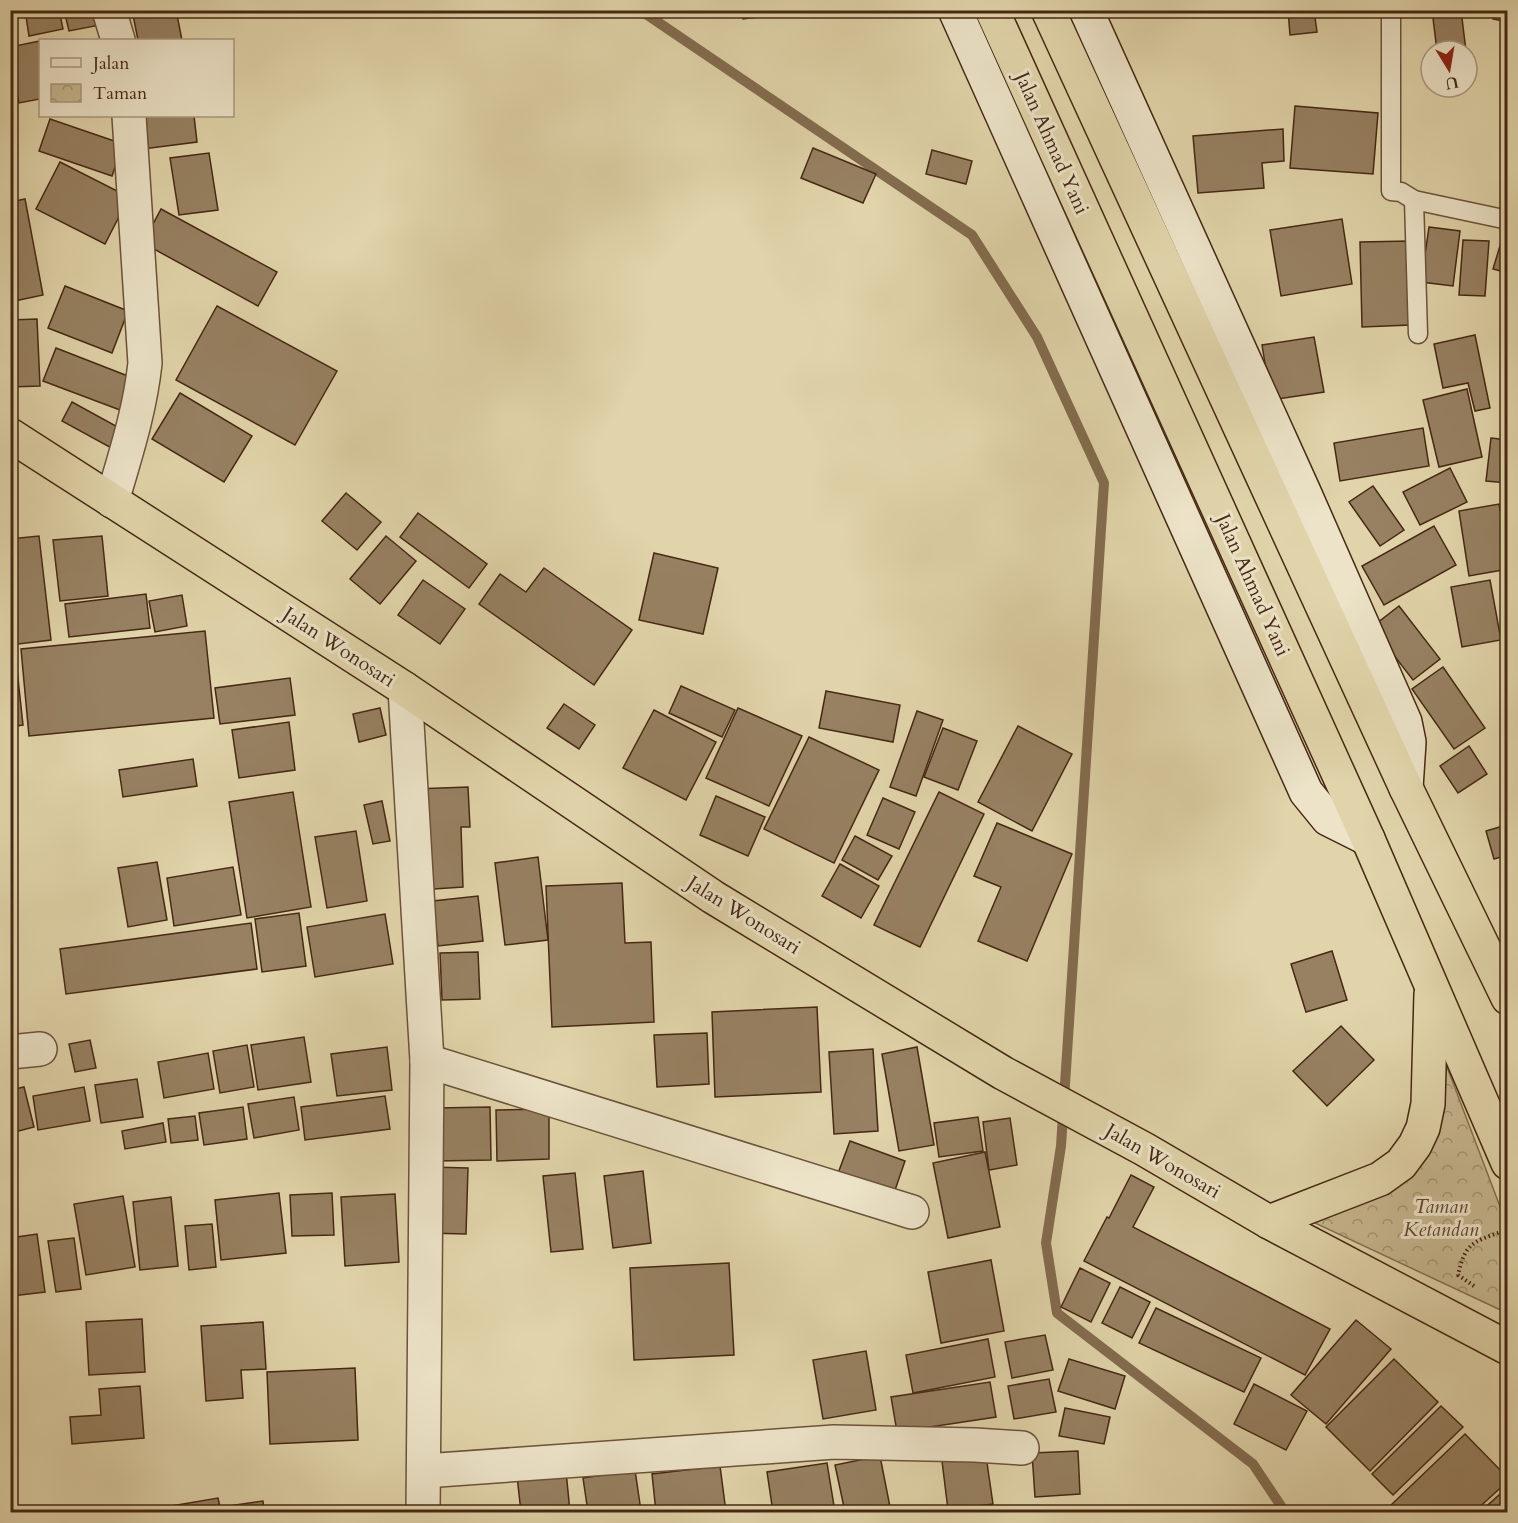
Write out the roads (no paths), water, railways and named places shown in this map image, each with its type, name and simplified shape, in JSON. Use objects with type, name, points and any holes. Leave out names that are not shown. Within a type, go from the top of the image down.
[{"type":"highway","name":"Jalan Ahmad Yani","points":[[992,10],[1368,839],[1508,1163]]},
{"type":"highway","points":[[1048,10],[1406,788],[1508,998]]},
{"type":"highway","name":"Jalan Wonosari","points":[[10,435],[405,689],[712,897],[1003,1073],[1144,1149],[1269,1222],[1508,1348]]},
{"type":"highway","points":[[1269,1222],[1380,1179],[1401,1164],[1415,1145],[1423,1128],[1428,1104],[1431,983]]},
{"type":"street","points":[[109,10],[118,39]]},
{"type":"street","points":[[956,10],[1306,792],[1328,819],[1368,839]]},
{"type":"street","points":[[1086,10],[1405,722],[1409,742],[1406,788]]},
{"type":"street","points":[[112,501],[142,391],[145,363],[129,117]]},
{"type":"street","points":[[405,689],[427,1061],[423,1512]]},
{"type":"street","points":[[427,1061],[912,1212]]},
{"type":"street","points":[[424,1471],[834,1442],[1022,1448]]},
{"type":"lane","points":[[1391,10],[1391,191],[1401,192],[1414,200],[1508,220]]},
{"type":"lane","points":[[1414,200],[1418,334]]},
{"type":"waterway","points":[[640,10],[972,235],[1037,337],[1104,483],[1061,1146],[1046,1243],[1057,1313],[1253,1464],[1285,1512]]},
{"type":"park label","name":"Taman Ketandan","points":[[1441,1218]]}]
